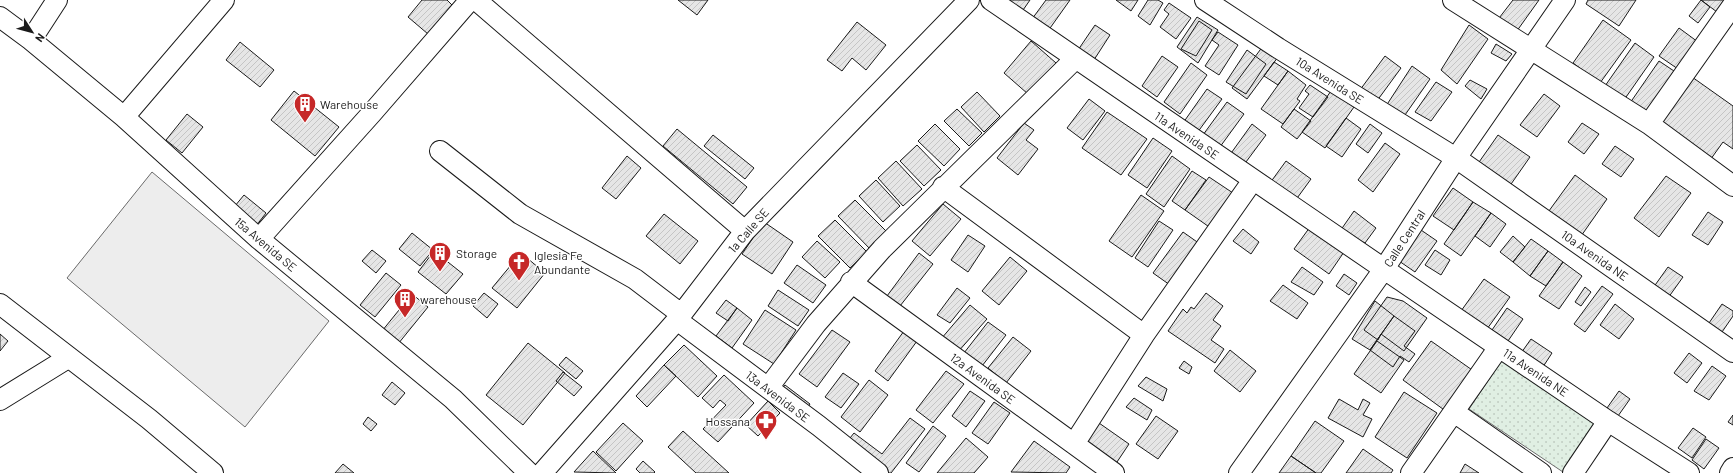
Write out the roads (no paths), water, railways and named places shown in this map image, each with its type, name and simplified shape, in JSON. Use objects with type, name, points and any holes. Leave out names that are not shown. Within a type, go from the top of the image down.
[{"type":"street","points":[[31,40],[57,0]]},
{"type":"street","points":[[124,117],[224,0]]},
{"type":"street","points":[[259,239],[470,0]]},
{"type":"street","points":[[476,0],[745,231]]},
{"type":"street","name":"1a Calle SE","points":[[542,473],[679,317],[745,231],[969,0]]},
{"type":"street","name":"11a Avenida SE","points":[[991,0],[1075,59],[1384,269]]},
{"type":"street","name":"10a Avenida SE","points":[[1205,0],[1278,48],[1456,158]]},
{"type":"street","points":[[1453,0],[1531,51],[1649,124],[1733,186]]},
{"type":"street","name":"Calle Central","points":[[1239,473],[1384,269],[1456,158],[1531,51],[1564,0]]},
{"type":"street","points":[[1649,124],[1733,5]]},
{"type":"street","name":"15a Avenida SE","points":[[0,17],[31,40],[124,117],[259,239],[453,399],[529,473]]},
{"type":"street","points":[[768,388],[816,324],[882,248],[1075,59]]},
{"type":"street","name":"13a Avenida SE","points":[[440,150],[520,214],[635,279],[679,317],[878,473]]},
{"type":"street","name":"10a Avenida NE","points":[[1456,158],[1733,352]]},
{"type":"street","points":[[1074,444],[1144,335],[1253,180]]},
{"type":"street","points":[[943,187],[1144,335]]},
{"type":"street","name":"11a Avenida NE","points":[[1384,269],[1689,473]]},
{"type":"street","name":"12a Avenida SE","points":[[851,282],[1114,473]]},
{"type":"street","points":[[0,304],[68,358],[149,419],[213,473]]},
{"type":"street","points":[[1411,473],[1499,347]]},
{"type":"street","points":[[0,400],[68,358]]},
{"type":"street","points":[[1454,412],[1541,473]]},
{"type":"street","points":[[1573,473],[1608,420]]},
{"type":"street","points":[[1730,473],[1733,468]]},
{"type":"place","name":"Warehouse","points":[[305,124]]},
{"type":"place","name":"Storage","points":[[440,272]]},
{"type":"place","name":"Iglesia Fe Abundante","points":[[519,282]]},
{"type":"place","name":"warehouse","points":[[405,318]]},
{"type":"place","name":"Hossana","points":[[766,440]]}]
